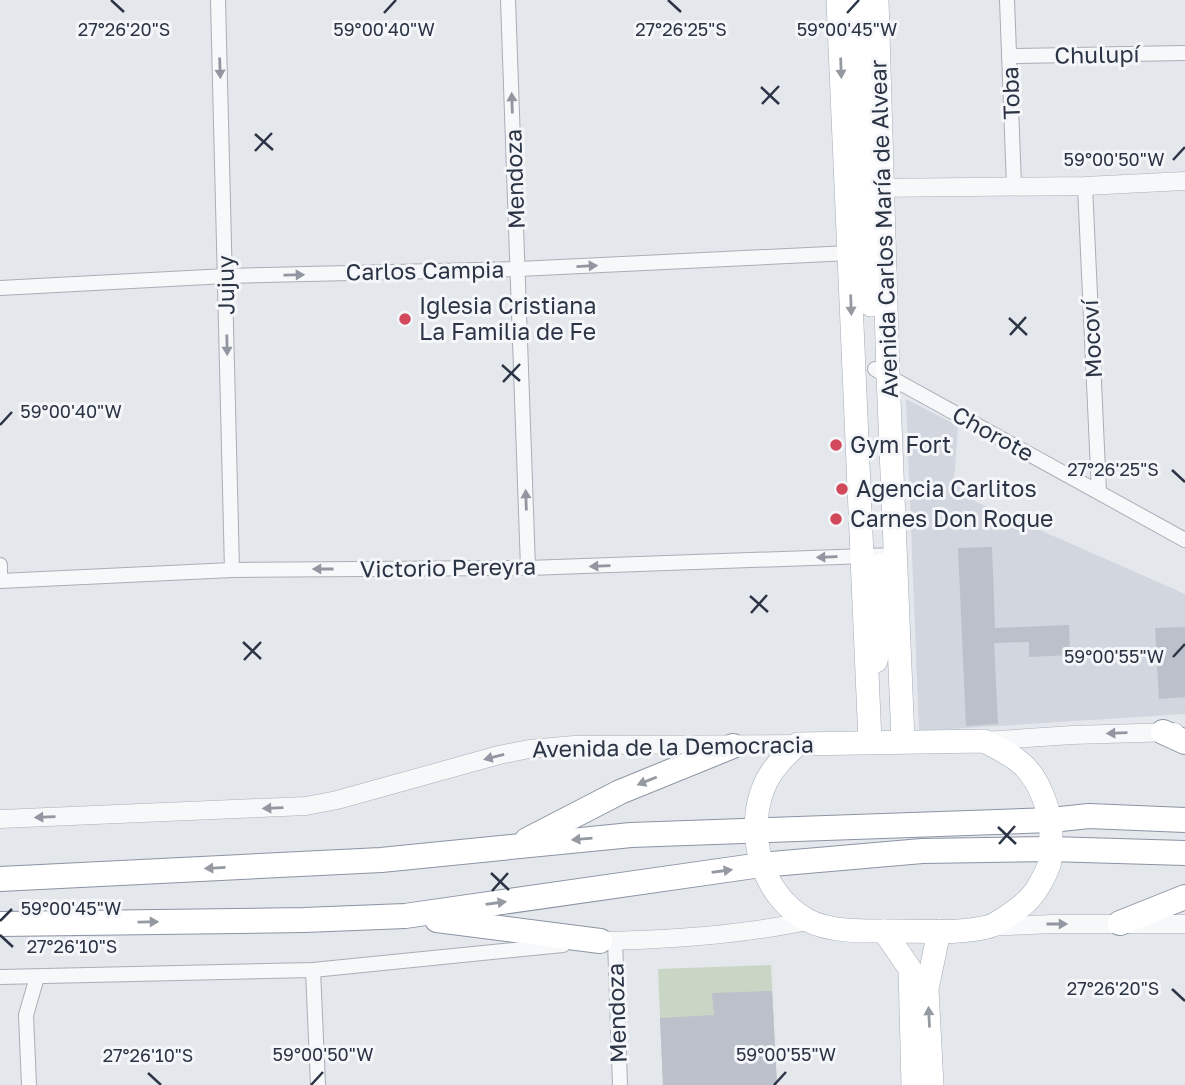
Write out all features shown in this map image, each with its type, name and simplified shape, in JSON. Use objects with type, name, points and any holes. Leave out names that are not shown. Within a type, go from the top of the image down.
[{"type":"highway","points":[[517,845],[620,792],[733,746]]},
{"type":"highway","points":[[4,879],[381,860],[631,835],[1051,820],[1089,816],[1185,820]]},
{"type":"highway","points":[[3,923],[304,920],[405,916],[761,865],[922,851],[1050,849],[1185,853]]},
{"type":"highway","points":[[1120,923],[1185,897]]},
{"type":"highway","points":[[405,916],[607,941]]},
{"type":"main road","name":"Avenida Carlos María de Alvear","points":[[838,0],[865,188]]},
{"type":"main road","name":"Avenida Carlos María de Alvear","points":[[859,0],[865,188],[881,372],[881,629],[869,704]]},
{"type":"main road","name":"Avenida Carlos María de Alvear","points":[[877,0],[865,188],[849,253],[879,555],[902,710],[903,741]]},
{"type":"main road","name":"Avenida Carlos María de Alvear","points":[[870,742],[869,704],[879,555]]},
{"type":"main road","name":"Avenida Carlos María de Alvear","points":[[881,629],[902,710]]},
{"type":"main road","name":"Avenida de la Democracia","points":[[798,744],[984,741]]},
{"type":"main road","points":[[798,744],[780,761],[766,781],[759,805],[761,865],[782,901],[808,921],[846,930],[939,931],[989,927],[1027,901],[1050,863],[1051,820],[1040,786],[1028,768],[1014,756],[984,741]]},
{"type":"main road","points":[[884,931],[910,969],[913,1085]]},
{"type":"main road","points":[[932,1085],[927,989],[939,931]]},
{"type":"street","name":"Jujuy","points":[[218,0],[232,570]]},
{"type":"street","name":"Mendoza","points":[[508,0],[528,568]]},
{"type":"street","name":"Toba","points":[[1007,0],[1014,186]]},
{"type":"street","name":"Chulupí","points":[[1009,57],[1185,52]]},
{"type":"street","points":[[865,188],[1085,186],[1185,181]]},
{"type":"street","name":"Mocoví","points":[[1085,186],[1099,492]]},
{"type":"street","name":"Carlos Campia","points":[[0,288],[226,276],[519,269],[849,253]]},
{"type":"street","name":"Chorote","points":[[881,372],[1185,540]]},
{"type":"street","name":"Victorio Pereyra","points":[[0,581],[232,570],[528,568],[879,555]]},
{"type":"street","points":[[0,565],[0,581]]},
{"type":"street","name":"Avenida de la Democracia","points":[[984,741],[1177,735]]},
{"type":"street","name":"Avenida de la Democracia","points":[[0,819],[306,806],[529,749],[574,745],[798,744]]},
{"type":"street","points":[[0,977],[313,970],[607,941],[769,929],[808,921]]},
{"type":"street","points":[[989,927],[1185,923]]},
{"type":"street","name":"Mendoza","points":[[607,941],[620,1085]]},
{"type":"street","points":[[313,970],[318,1085]]},
{"type":"street","points":[[29,1085],[26,1015],[37,977]]},
{"type":"shaded area","points":[[906,399],[958,426],[954,482],[976,502],[1185,594],[1185,714],[919,731]]},
{"type":"green space","points":[[771,965],[777,1085],[663,1085],[658,969]]},
{"type":"building","points":[[992,547],[995,628],[1069,625],[1070,655],[1029,657],[1029,642],[994,643],[998,724],[966,726],[958,548]]},
{"type":"building","points":[[1185,627],[1185,697],[1159,699],[1155,628]]},
{"type":"building","points":[[772,991],[777,1085],[663,1085],[660,1018],[714,1015],[712,993]]},
{"type":"place","name":"Iglesia Cristiana La Familia de Fe","points":[[405,319]]},
{"type":"place","name":"Gym Fort","points":[[836,445]]},
{"type":"place","name":"Agencia Carlitos","points":[[842,489]]},
{"type":"place","name":"Carnes Don Roque","points":[[836,519]]}]
